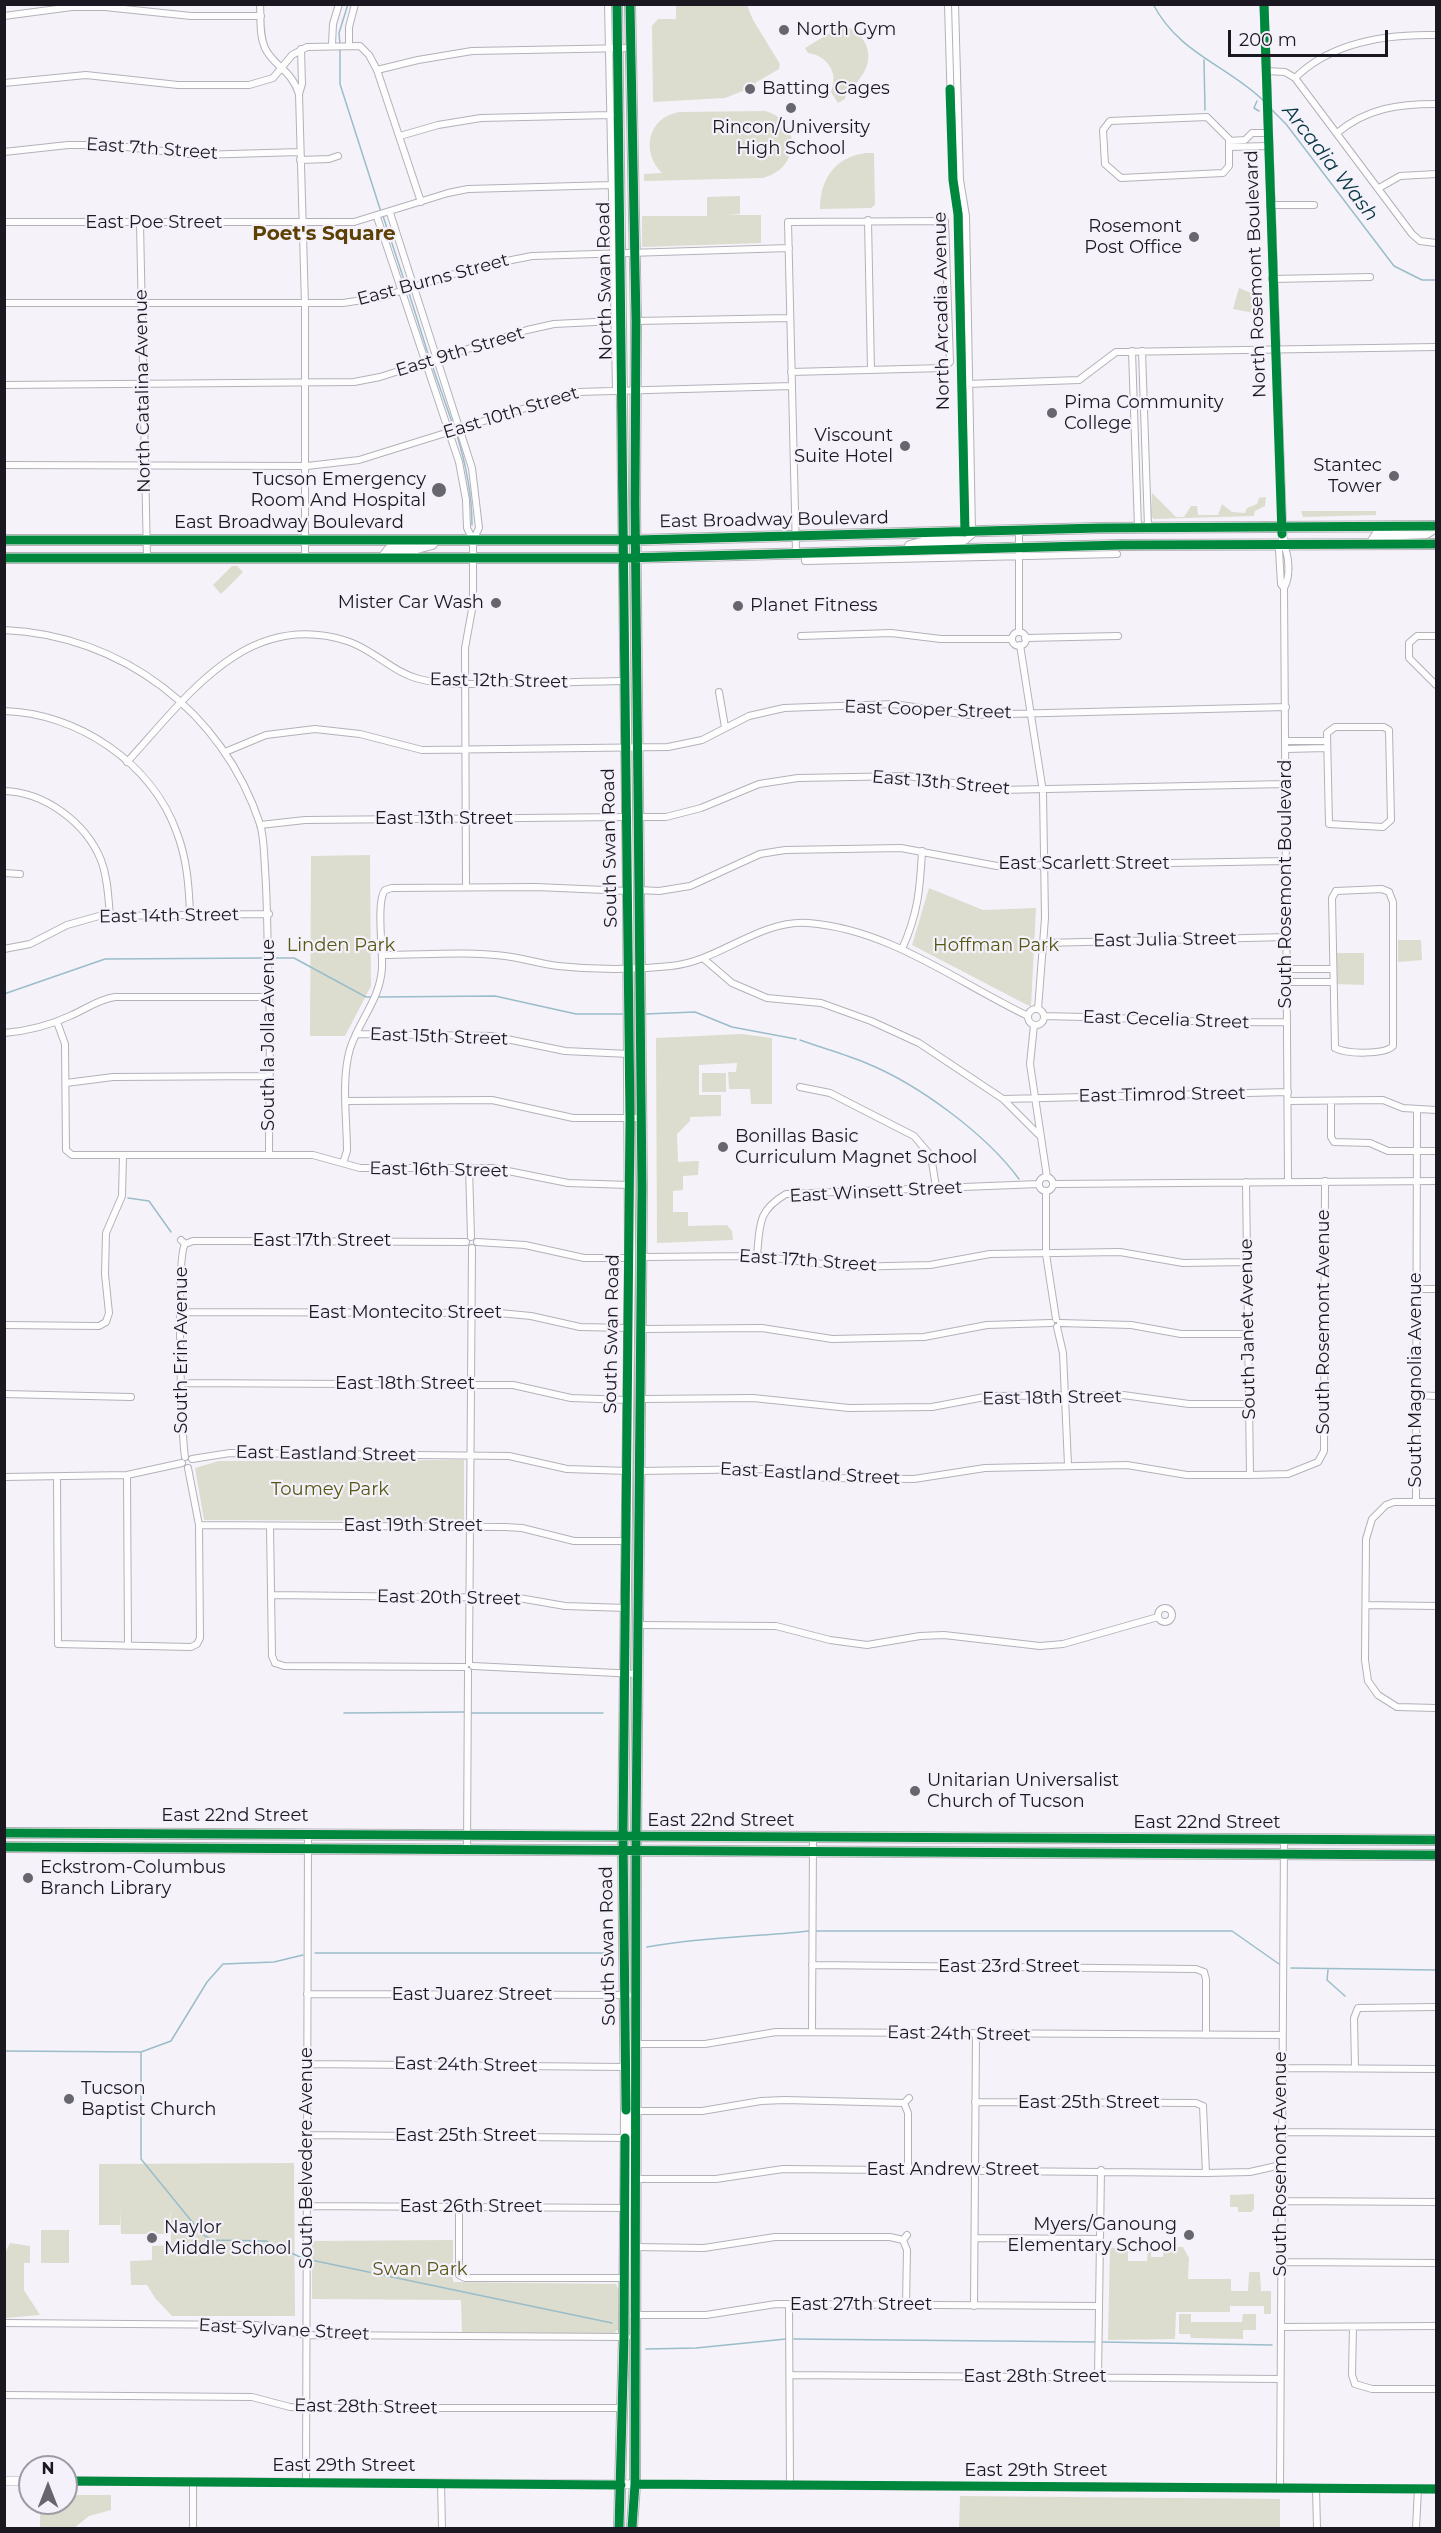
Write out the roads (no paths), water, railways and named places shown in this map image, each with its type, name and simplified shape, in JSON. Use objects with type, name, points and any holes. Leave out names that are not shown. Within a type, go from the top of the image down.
[{"type":"main road","name":"North Swan Road","points":[[617,4],[613,48],[623,558]]},
{"type":"main road","name":"North Swan Road","points":[[630,4],[636,321],[635,558]]},
{"type":"main road","name":"East Broadway Boulevard","points":[[4,540],[636,540],[1143,527],[1281,525],[1437,527]]},
{"type":"main road","points":[[1371,544],[1377,535],[1426,533],[1437,527]]},
{"type":"main road","points":[[898,550],[918,542],[964,539],[968,532]]},
{"type":"main road","points":[[1424,544],[1437,539]]},
{"type":"main road","points":[[383,558],[390,550],[413,549],[447,540]]},
{"type":"main road","name":"East Broadway Boulevard","points":[[4,558],[635,558],[800,552],[1020,551],[1282,543],[1437,544]]},
{"type":"main road","name":"South Swan Road","points":[[623,558],[624,681],[631,748]]},
{"type":"main road","name":"South Swan Road","points":[[631,2179],[625,2138],[636,1851],[637,1625],[633,1471],[628,1400],[628,1328],[635,1257],[635,1118],[628,1021],[634,1006],[640,968],[634,891],[631,748],[635,558]]},
{"type":"main road","name":"South Swan Road","points":[[630,2315],[624,2278],[636,2111],[636,2044],[623,1851],[625,1541],[641,1399],[640,1329],[629,1185],[640,1021],[634,1006],[628,968],[634,891]]},
{"type":"main road","name":"East 22nd Street","points":[[4,1833],[1437,1840]]},
{"type":"main road","points":[[935,1838],[935,1853]]},
{"type":"main road","points":[[1110,1839],[1110,1854]]},
{"type":"main road","name":"East 22nd Street","points":[[4,1847],[1437,1855]]},
{"type":"main road","name":"South Swan Road","points":[[619,2529],[621,2408],[629,2337],[635,2247],[630,2208]]},
{"type":"main road","name":"South Swan Road","points":[[629,2337],[635,2484],[632,2529]]},
{"type":"street","points":[[260,4],[261,36],[266,49],[295,79],[299,94],[305,304],[304,384],[307,466],[305,558]]},
{"type":"street","points":[[332,44],[333,24],[339,4]]},
{"type":"street","points":[[349,44],[349,27],[355,4]]},
{"type":"street","name":"North Swan Road","points":[[608,4],[613,48],[612,185],[617,252],[615,321],[620,389]]},
{"type":"street","name":"North Arcadia Avenue","points":[[948,4],[953,180],[964,284]]},
{"type":"street","name":"North Arcadia Avenue","points":[[955,4],[960,180],[966,216],[964,284],[966,384],[960,408],[968,532]]},
{"type":"street","name":"North Rosemont Boulevard","points":[[1264,4],[1282,543]]},
{"type":"street","points":[[4,16],[72,7],[105,7],[191,16],[261,16]]},
{"type":"street","points":[[1295,78],[1317,62],[1360,43],[1390,37],[1437,35]]},
{"type":"street","points":[[4,83],[86,75],[178,85],[249,85],[273,78],[282,66],[301,49],[332,44],[360,46],[369,55],[377,70],[421,202]]},
{"type":"street","points":[[377,70],[472,51],[630,48]]},
{"type":"street","points":[[299,94],[302,84],[301,49]]},
{"type":"street","points":[[1266,71],[1285,72],[1295,78],[1412,234],[1420,241],[1437,243]]},
{"type":"street","points":[[1337,133],[1358,117],[1379,109],[1437,104]]},
{"type":"street","points":[[400,136],[460,120],[611,115]]},
{"type":"street","points":[[1229,144],[1229,166],[1226,173],[1121,178],[1105,162],[1104,126],[1113,120],[1208,117],[1229,144],[1268,147]]},
{"type":"street","points":[[1229,144],[1245,140],[1252,133],[1268,133]]},
{"type":"street","points":[[1248,137],[1248,147]]},
{"type":"street","name":"East 7th Street","points":[[4,152],[68,145],[117,145],[198,155],[338,156]]},
{"type":"street","points":[[1379,188],[1400,176],[1437,174]]},
{"type":"street","name":"East Poe Street","points":[[4,222],[303,224],[354,222],[390,213],[448,193],[477,188],[612,185]]},
{"type":"street","points":[[1270,205],[1314,205]]},
{"type":"street","points":[[390,213],[461,428],[472,468],[478,506],[478,528],[473,540],[473,604],[465,648],[466,887]]},
{"type":"street","points":[[377,217],[463,477],[467,528],[473,540]]},
{"type":"street","points":[[868,220],[871,370]]},
{"type":"street","points":[[791,372],[944,368],[948,365],[950,362],[945,221],[788,222],[789,248],[791,372],[795,536],[800,552]]},
{"type":"street","name":"North Catalina Avenue","points":[[140,223],[147,558]]},
{"type":"street","name":"East Burns Street","points":[[4,303],[305,304],[363,301],[506,259],[617,252],[789,248]]},
{"type":"street","points":[[1272,279],[1370,277]]},
{"type":"street","points":[[636,321],[790,318]]},
{"type":"street","name":"East 9th Street","points":[[4,385],[143,386],[354,382],[554,324],[615,321]]},
{"type":"street","points":[[966,384],[1079,380],[1116,352],[1437,347]]},
{"type":"street","points":[[1132,351],[1143,527]]},
{"type":"street","points":[[1142,351],[1143,527]]},
{"type":"street","name":"East 10th Street","points":[[4,465],[307,466],[359,460],[561,395],[594,389],[792,386]]},
{"type":"street","points":[[1019,530],[1019,632],[1025,638],[1118,636]]},
{"type":"street","name":"South Rosemont Boulevard","points":[[1282,543],[1287,552],[1288,582],[1284,588],[1288,1181]]},
{"type":"street","name":"East Broadway Boulevard","points":[[800,552],[805,561],[1020,551],[1117,554]]},
{"type":"street","name":"South la Jolla Avenue","points":[[4,630],[67,639],[110,655],[155,679],[200,719],[225,752],[260,825],[269,914],[269,1155]]},
{"type":"street","points":[[1012,639],[1015,633],[1019,632]]},
{"type":"street","name":"East 12th Street","points":[[127,762],[218,666],[257,643],[306,633],[349,641],[367,649],[400,672],[417,679],[465,684],[624,681]]},
{"type":"street","points":[[801,636],[891,633],[941,639],[1012,639]]},
{"type":"street","points":[[1437,636],[1414,637],[1409,643],[1409,658],[1437,685]]},
{"type":"street","points":[[1025,638],[1020,645],[1042,789],[1044,867],[1044,944],[1038,1009],[1044,1016],[1041,1024],[1034,1025],[1029,1022],[1028,1016],[1032,1010],[1038,1009]]},
{"type":"street","points":[[1012,639],[1014,643],[1020,645]]},
{"type":"street","points":[[719,692],[725,727]]},
{"type":"street","name":"East Cooper Street","points":[[225,752],[266,735],[315,729],[360,734],[422,750],[464,752],[668,747],[702,740],[749,716],[784,708],[894,704],[968,715],[1286,707]]},
{"type":"street","points":[[4,711],[66,722],[106,745],[150,784],[177,833],[189,882],[190,914]]},
{"type":"street","points":[[1335,726],[1384,727],[1389,730],[1391,809],[1388,825],[1373,827],[1329,824],[1327,745],[1327,734],[1335,726]]},
{"type":"street","points":[[1286,741],[1327,745]]},
{"type":"street","points":[[1286,749],[1327,745]]},
{"type":"street","name":"East 13th Street","points":[[260,825],[305,820],[666,817],[701,808],[759,784],[798,778],[908,776],[990,789],[1286,784]]},
{"type":"street","points":[[4,791],[34,797],[55,807],[89,839],[101,861],[107,884],[110,915]]},
{"type":"street","name":"East Scarlett Street","points":[[634,891],[659,891],[690,886],[760,854],[784,850],[901,848],[997,866],[1044,867],[1286,861]]},
{"type":"street","points":[[902,948],[914,922],[920,893],[922,851]]},
{"type":"street","points":[[4,873],[20,874]]},
{"type":"street","points":[[343,1164],[347,1151],[348,1060],[356,1034],[379,990],[382,955],[382,894],[392,888],[466,887],[634,891]]},
{"type":"street","points":[[1334,889],[1391,890],[1393,1049],[1342,1051],[1334,1049],[1332,982],[1332,898],[1334,889]]},
{"type":"street","name":"East 14th Street","points":[[4,949],[30,944],[78,921],[110,915],[269,914]]},
{"type":"street","points":[[382,955],[490,955],[580,968],[673,966],[704,959],[738,941],[776,926],[807,923],[846,930],[902,948],[1028,1016]]},
{"type":"street","name":"East Julia Street","points":[[1044,944],[1287,937]]},
{"type":"street","points":[[704,959],[732,982],[767,998],[821,1003],[871,1021],[919,1043],[1003,1099],[1039,1135]]},
{"type":"street","points":[[1287,969],[1332,969]]},
{"type":"street","points":[[1287,982],[1332,982]]},
{"type":"street","points":[[4,1033],[22,1032],[57,1022],[102,1000],[115,997],[269,997]]},
{"type":"street","name":"East Cecelia Street","points":[[1044,1016],[1128,1017],[1209,1024],[1287,1022]]},
{"type":"street","points":[[57,1022],[65,1044],[66,1083],[113,1077],[269,1076]]},
{"type":"street","points":[[1034,1025],[1030,1064],[1047,1177],[1053,1184],[1437,1181]]},
{"type":"street","name":"East 15th Street","points":[[356,1034],[492,1036],[565,1051],[629,1054]]},
{"type":"street","name":"East 16th Street","points":[[66,1083],[67,1154],[313,1155],[367,1169],[469,1167],[515,1171],[582,1185],[629,1185]]},
{"type":"street","points":[[800,1087],[830,1094],[914,1136],[931,1156],[936,1187]]},
{"type":"street","name":"East Timrod Street","points":[[1003,1099],[1288,1092]]},
{"type":"street","points":[[347,1101],[492,1100],[573,1118],[635,1118]]},
{"type":"street","points":[[1288,1101],[1383,1100],[1417,1110],[1437,1110]]},
{"type":"street","points":[[1331,1101],[1331,1137],[1334,1142],[1370,1143],[1388,1151],[1437,1151]]},
{"type":"street","name":"South Magnolia Avenue","points":[[1417,1110],[1416,1502],[1386,1505],[1372,1519],[1366,1539],[1365,1660],[1368,1681],[1378,1695],[1397,1707],[1437,1708]]},
{"type":"street","points":[[4,1325],[99,1326],[106,1322],[109,1313],[105,1274],[106,1233],[122,1196],[123,1156]]},
{"type":"street","points":[[467,1850],[474,1245],[469,1239],[469,1167]]},
{"type":"street","points":[[1047,1177],[1041,1179],[1039,1184],[1046,1191],[1046,1254],[1056,1323],[1064,1353],[1068,1465]]},
{"type":"street","name":"South Rosemont Avenue","points":[[1321,1462],[1324,1451],[1325,1181]]},
{"type":"street","name":"South Janet Avenue","points":[[1246,1182],[1250,1475]]},
{"type":"street","name":"East Winsett Street","points":[[757,1256],[760,1222],[765,1210],[786,1194],[1039,1184]]},
{"type":"street","points":[[1046,1191],[1052,1189],[1053,1184]]},
{"type":"street","name":"East 17th Street","points":[[183,1242],[469,1239]]},
{"type":"street","name":"South Erin Avenue","points":[[128,1646],[196,1646],[200,1638],[199,1525],[181,1432],[183,1242]]},
{"type":"street","name":"East 17th Street","points":[[474,1245],[525,1245],[584,1258],[757,1256],[848,1267],[930,1265],[990,1254],[1120,1252],[1183,1263],[1247,1262]]},
{"type":"street","points":[[1417,1289],[1437,1289]]},
{"type":"street","name":"East Montecito Street","points":[[181,1312],[513,1313],[580,1327],[628,1328]]},
{"type":"street","points":[[640,1329],[762,1328],[832,1339],[924,1337],[987,1325],[1056,1323],[1131,1325],[1181,1334],[1248,1334]]},
{"type":"street","name":"East 18th Street","points":[[181,1383],[513,1385],[571,1398],[628,1400]]},
{"type":"street","points":[[4,1394],[131,1396]]},
{"type":"street","name":"East 18th Street","points":[[641,1399],[753,1398],[849,1408],[932,1407],[990,1396],[1123,1395],[1188,1404],[1249,1404]]},
{"type":"street","points":[[1416,1395],[1437,1396]]},
{"type":"street","name":"East Eastland Street","points":[[4,1477],[127,1475],[230,1453],[470,1456],[530,1459],[567,1469],[633,1471],[768,1469],[826,1478],[914,1479],[985,1468],[1068,1465],[1127,1465],[1187,1475],[1288,1474],[1321,1462]]},
{"type":"street","points":[[57,1477],[58,1644],[128,1646],[127,1475]]},
{"type":"street","points":[[1416,1502],[1437,1502]]},
{"type":"street","name":"East 19th Street","points":[[199,1525],[470,1526],[522,1528],[574,1541],[625,1541]]},
{"type":"street","points":[[270,1526],[274,1664],[284,1666],[469,1667],[637,1674]]},
{"type":"street","name":"East 20th Street","points":[[272,1595],[519,1598],[565,1606],[626,1608]]},
{"type":"street","points":[[1366,1605],[1437,1606]]},
{"type":"street","points":[[637,1625],[777,1626],[830,1640],[867,1645],[920,1636],[944,1635],[1040,1646],[1063,1644],[1158,1617]]},
{"type":"street","name":"South Belvedere Avenue","points":[[306,2482],[308,1833]]},
{"type":"street","points":[[812,2032],[813,1838]]},
{"type":"street","name":"South Rosemont Avenue","points":[[1280,2487],[1284,1840]]},
{"type":"street","name":"East 23rd Street","points":[[812,1965],[1196,1969],[1204,1972]]},
{"type":"street","points":[[1206,2035],[1204,1972],[1209,1966]]},
{"type":"street","name":"East Juarez Street","points":[[307,1994],[631,1995]]},
{"type":"street","points":[[1355,2068],[1354,2018],[1356,2007],[1437,2007]]},
{"type":"street","name":"East 24th Street","points":[[636,2044],[705,2044],[755,2034],[812,2032],[976,2035],[1282,2035]]},
{"type":"street","points":[[974,2306],[976,2035]]},
{"type":"street","name":"East 24th Street","points":[[307,2064],[626,2067]]},
{"type":"street","points":[[1282,2068],[1437,2069]]},
{"type":"street","points":[[636,2111],[702,2110],[785,2100],[906,2101],[908,2170]]},
{"type":"street","points":[[1206,2173],[1203,2106],[1209,2100]]},
{"type":"street","name":"East 25th Street","points":[[975,2102],[1196,2103],[1203,2106]]},
{"type":"street","points":[[1281,2132],[1437,2133]]},
{"type":"street","name":"East 25th Street","points":[[307,2135],[625,2138]]},
{"type":"street","name":"East Andrew Street","points":[[631,2179],[717,2179],[783,2169],[1101,2170],[1206,2173],[1250,2172],[1281,2165]]},
{"type":"street","points":[[1098,2377],[1101,2170]]},
{"type":"street","points":[[1281,2200],[1437,2202]]},
{"type":"street","name":"East 26th Street","points":[[307,2206],[630,2208]]},
{"type":"street","points":[[459,2206],[459,2275],[465,2278],[624,2278]]},
{"type":"street","points":[[635,2247],[704,2248],[775,2237],[905,2237],[907,2250],[906,2305]]},
{"type":"street","points":[[975,2238],[1100,2239]]},
{"type":"street","points":[[1281,2262],[1437,2263]]},
{"type":"street","points":[[789,2304],[790,2485]]},
{"type":"street","name":"East 27th Street","points":[[630,2315],[706,2315],[759,2305],[789,2304],[1099,2306]]},
{"type":"street","name":"East Sylvane Street","points":[[4,2324],[256,2325],[306,2335],[629,2337]]},
{"type":"street","points":[[1281,2327],[1437,2326]]},
{"type":"street","points":[[1353,2327],[1353,2386],[1372,2389],[1437,2389]]},
{"type":"street","name":"East 28th Street","points":[[791,2374],[1280,2379]]},
{"type":"street","name":"East 28th Street","points":[[4,2395],[252,2397],[290,2407],[306,2408],[621,2408]]},
{"type":"street","name":"East 29th Street","points":[[78,2481],[1437,2489]]},
{"type":"street","points":[[194,2482],[194,2529]]},
{"type":"street","points":[[441,2483],[442,2529]]},
{"type":"street","points":[[1316,2488],[1317,2529]]},
{"type":"street","points":[[1416,2529],[1418,2489]]},
{"type":"waterway","points":[[340,44],[339,33],[348,4]]},
{"type":"waterway","name":"Arcadia Wash","points":[[1153,4],[1176,35],[1264,101]]},
{"type":"waterway","points":[[340,49],[340,84],[381,212]]},
{"type":"waterway","points":[[1204,60],[1205,110]]},
{"type":"waterway","points":[[1257,101],[1254,108],[1259,111]]},
{"type":"waterway","name":"Arcadia Wash","points":[[1271,109],[1286,124],[1394,266],[1422,280],[1436,280]]},
{"type":"waterway","points":[[383,216],[406,286]]},
{"type":"waterway","points":[[408,290],[430,360]]},
{"type":"waterway","points":[[432,365],[454,428]]},
{"type":"waterway","points":[[456,432],[468,478],[472,525]]},
{"type":"waterway","points":[[4,994],[105,959],[265,958]]},
{"type":"waterway","points":[[270,958],[294,958],[366,997],[372,997]]},
{"type":"waterway","points":[[377,997],[495,996],[576,1014],[625,1014]]},
{"type":"waterway","points":[[645,1014],[695,1012],[732,1027],[796,1039]]},
{"type":"waterway","points":[[800,1040],[866,1063],[929,1097],[970,1128],[1019,1179]]},
{"type":"waterway","points":[[128,1198],[149,1201],[171,1232]]},
{"type":"waterway","points":[[344,1713],[464,1712]]},
{"type":"waterway","points":[[469,1713],[603,1713]]},
{"type":"waterway","points":[[647,1947],[688,1941],[809,1931]]},
{"type":"waterway","points":[[814,1931],[1232,1931],[1279,1964]]},
{"type":"waterway","points":[[315,1953],[613,1953]]},
{"type":"waterway","points":[[141,2052],[171,2041],[207,1982],[223,1964],[274,1962],[303,1955]]},
{"type":"waterway","points":[[1291,1968],[1436,1970]]},
{"type":"waterway","points":[[1328,1970],[1327,1980],[1345,1996]]},
{"type":"waterway","points":[[4,2051],[141,2052],[141,2159],[202,2234],[212,2240],[266,2241],[302,2258]]},
{"type":"waterway","points":[[311,2260],[612,2323]]},
{"type":"waterway","points":[[646,2349],[696,2348],[786,2339]]},
{"type":"waterway","points":[[794,2339],[1097,2342]]},
{"type":"waterway","points":[[1102,2342],[1272,2345]]},
{"type":"place","name":"North Gym","points":[[784,30]]},
{"type":"place","name":"Batting Cages","points":[[750,89]]},
{"type":"place","name":"Rincon/University High School","points":[[791,108]]},
{"type":"place","name":"Rosemont Post Office","points":[[1194,237]]},
{"type":"place","name":"Pima Community College","points":[[1052,413]]},
{"type":"place","name":"Viscount Suite Hotel","points":[[905,446]]},
{"type":"place","name":"Stantec Tower","points":[[1394,476]]},
{"type":"place","name":"Tucson Emergency Room And Hospital","points":[[439,490]]},
{"type":"place","name":"Mister Car Wash","points":[[496,603]]},
{"type":"place","name":"Planet Fitness","points":[[738,606]]},
{"type":"place","name":"Bonillas Basic Curriculum Magnet School","points":[[723,1147]]},
{"type":"place","name":"Unitarian Universalist Church of Tucson","points":[[915,1791]]},
{"type":"place","name":"Eckstrom-Columbus Branch Library","points":[[28,1878]]},
{"type":"place","name":"Tucson Baptist Church","points":[[69,2099]]},
{"type":"place","name":"Myers/Ganoung Elementary School","points":[[1189,2235]]},
{"type":"place","name":"Naylor Middle School","points":[[152,2238]]},
{"type":"district","name":"Poet's Square","points":[[324,234]]},
{"type":"park label","name":"Linden Park","points":[[341,946]]},
{"type":"park label","name":"Hoffman Park","points":[[996,946]]},
{"type":"park label","name":"Toumey Park","points":[[330,1490]]},
{"type":"park label","name":"Swan Park","points":[[420,2270]]}]
